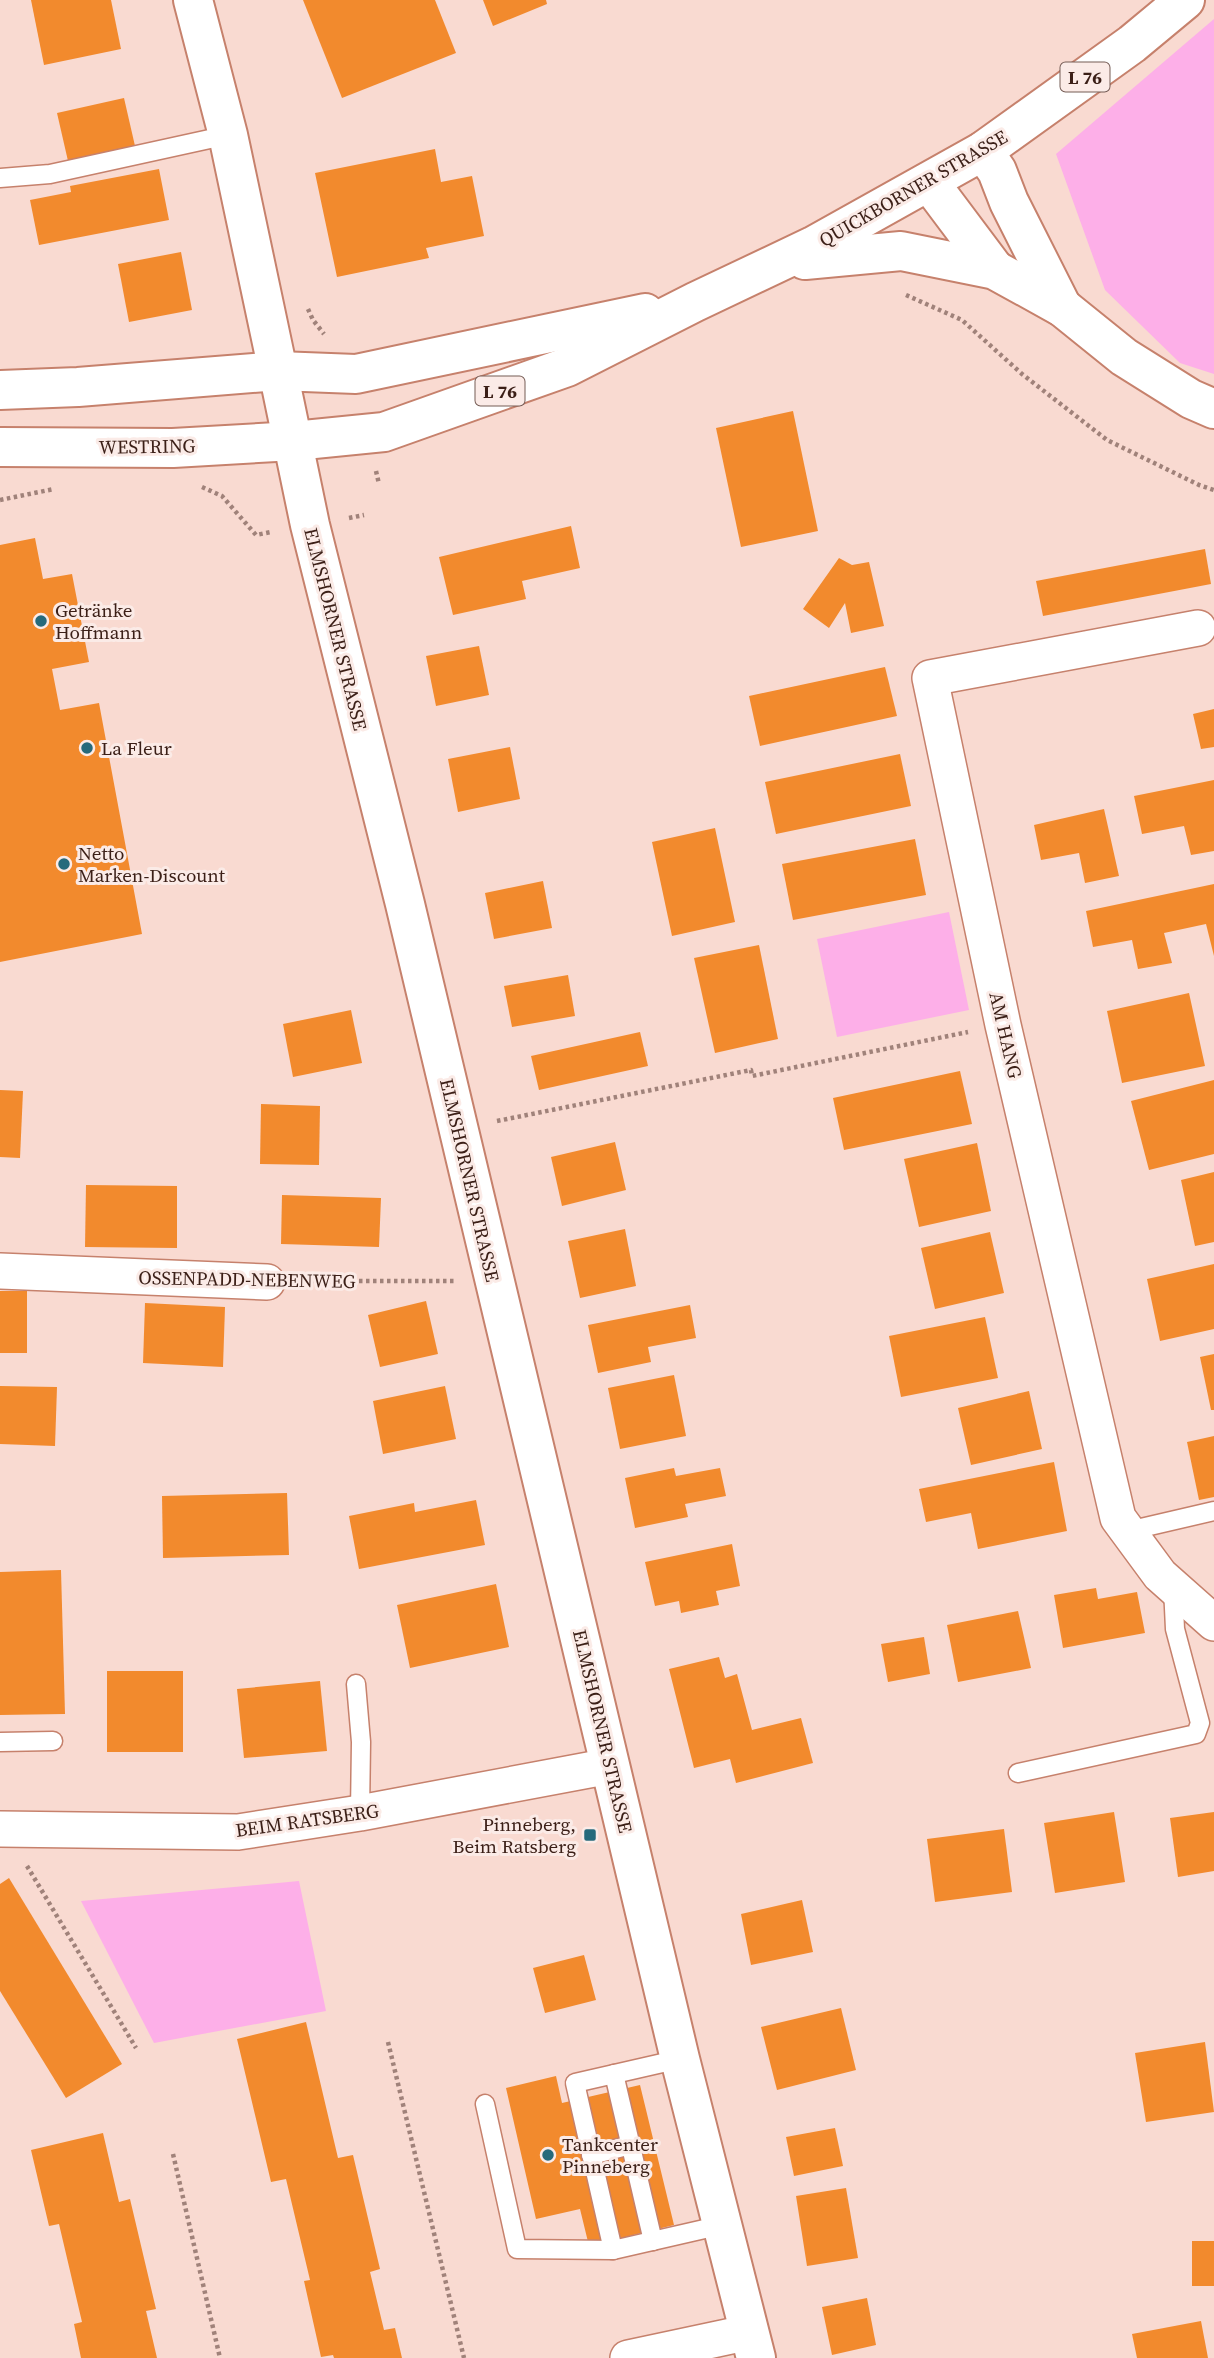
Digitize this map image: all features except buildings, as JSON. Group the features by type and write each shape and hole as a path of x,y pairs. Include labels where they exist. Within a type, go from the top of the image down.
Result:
{"main road":[{"name":"ELMSHORNER STRASSE","path":"193,0 229,135 310,525 405,904 680,2059 753,2345"},
{"name":"QUICKBORNER STRASSE","path":"294,441 384,432 567,368 695,302 780,263 983,151 1132,44 1185,0"},
{"path":"983,151 997,171 1009,202 1062,307"},
{"path":"929,182 995,270"},
{"path":"780,263 901,251 995,270 1062,307 1124,357 1191,400 1214,409"},
{"name":"QUICKBORNER STRASSE","path":"278,372 356,374 695,302"},
{"path":"0,390 278,372"},
{"name":"WESTRING","path":"0,447 173,448 294,441"}],"street":[{"name":"AM HANG","path":"1198,628 930,678 1003,1025 1118,1518 1160,1575 1214,1623"},
{"name":"OSSENPADD-NEBENWEG","path":"0,1271 268,1282"},
{"name":"BEIM RATSBERG","path":"3,1829 237,1832 360,1813 610,1766"},
{"path":"628,2358 753,2345"}],"lane":[{"path":"0,178 50,174 229,135"},
{"path":"1128,1531 1214,1511"},
{"path":"1018,1773 1196,1734 1200,1723 1175,1629 1173,1587"},
{"path":"356,1684 361,1742 360,1813"},
{"path":"0,1742 53,1741"},
{"path":"612,2250 575,2083 680,2059"},
{"path":"614,2074 653,2241"},
{"path":"485,2104 517,2249 612,2250 722,2225"},
{"path":"591,2155 631,2145"}],"path":[{"path":"204,488 222,496 256,535 310,525"},
{"path":"458,1129 751,1070 752,1076 1003,1025"},
{"name":"OSSENPADD-NEBENWEG","path":"268,1282 494,1282"},
{"path":"3,1829 136,2048"},
{"path":"388,2042 464,2358"},
{"path":"173,2154 220,2358"}],"shaded area":[{"path":"1214,19 1214,374 1180,363 1105,290 1056,154"},
{"path":"949,912 969,1010 837,1037 817,939"},
{"path":"299,1881 326,2011 154,2043 81,1901"}],"place":[{"name":"Getränke Hoffmann","path":"41,621"},
{"name":"La Fleur","path":"87,748"},
{"name":"Netto Marken-Discount","path":"64,864"},
{"name":"Pinneberg, Beim Ratsberg","path":"590,1835"},
{"name":"Tankcenter Pinneberg","path":"548,2155"}]}
